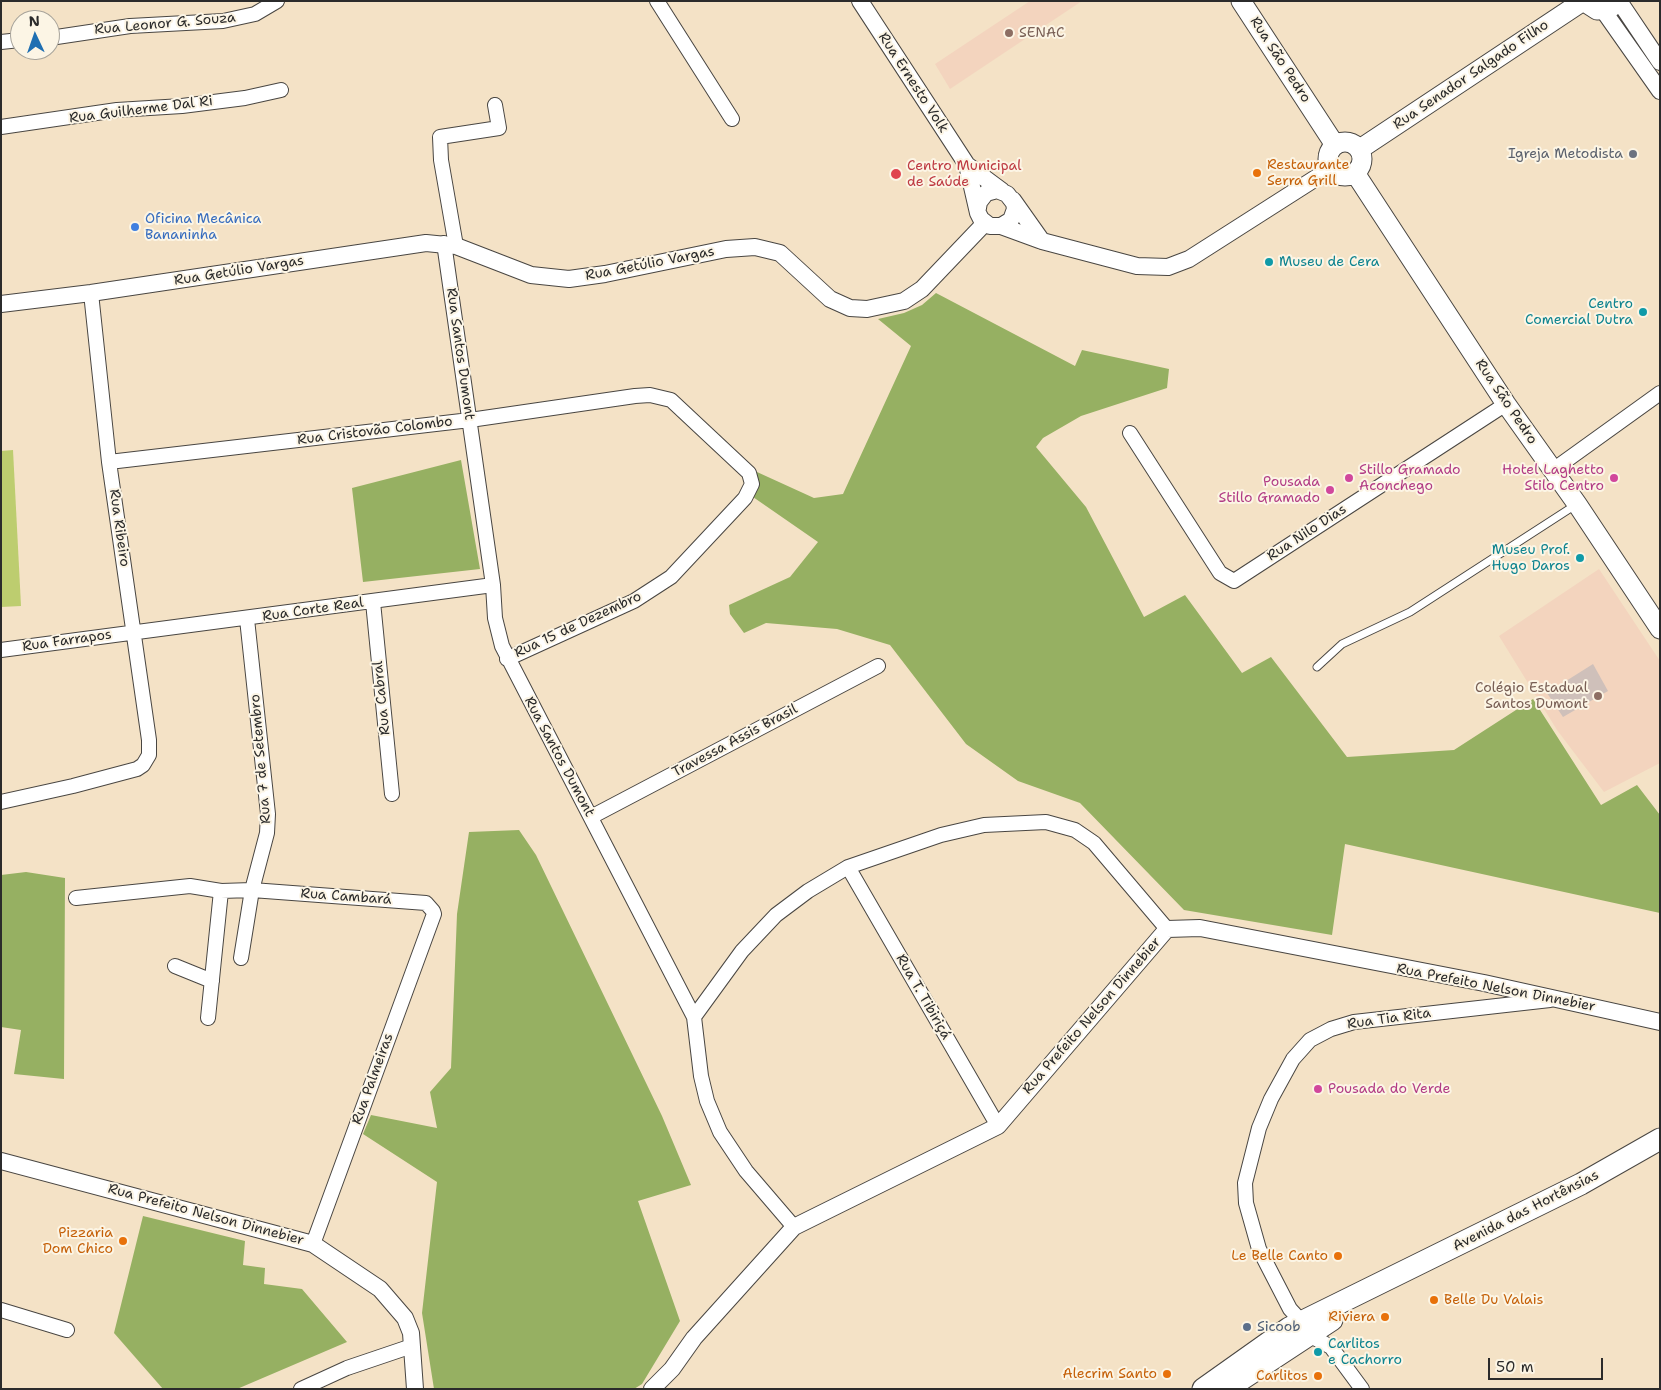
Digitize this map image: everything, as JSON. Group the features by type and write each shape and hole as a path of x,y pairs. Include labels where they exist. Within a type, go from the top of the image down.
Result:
{"main road":[{"name":"Rua São Pedro","path":"1241,1 1335,144"},
{"path":"1583,1 1592,8 1614,4"},
{"name":"Rua Senador Salgado Filho","path":"1360,149 1583,1"},
{"path":"1351,143 1360,149 1362,165 1355,174 1339,175 1330,169 1328,153 1335,144 1351,143"},
{"name":"Rua São Pedro","path":"1355,174 1506,404 1577,504 1660,629"},
{"name":"Avenida das Hortênsias","path":"1203,1389 1303,1323 1362,1291 1390,1280 1580,1184 1660,1139"},
{"name":"Avenida das Hortênsias","path":"1303,1323 1378,1290 1390,1280"},
{"path":"1227,1389 1286,1350 1304,1332 1303,1323"}],"street":[{"name":"Rua Leonor G. Souza","path":"60,36 130,26 223,21 255,14 277,1"},
{"path":"657,1 732,119"},
{"name":"Rua Ernesto Volk","path":"860,1 966,165 978,208"},
{"path":"1614,4 1660,62"},
{"path":"1614,4 1660,91"},
{"name":"Rua Guilherme Dal Ri","path":"1,127 117,110 182,106 244,98 281,90"},
{"name":"Rua Santos Dumont","path":"495,105 499,128 440,137 470,420 493,585 498,636 507,659 694,1017 701,1076 707,1101 720,1132 746,1171 794,1227"},
{"name":"Rua Ernesto Volk","path":"966,165 1007,195"},
{"path":"1001,226 1042,241 1137,266 1168,267 1189,259 1330,169"},
{"path":"986,193 1007,195 1014,203 1014,215 1006,224 1001,226 995,227 985,223 981,219 978,208 979,202 986,193"},
{"path":"1007,195 1042,241"},
{"name":"Rua Getúlio Vargas","path":"1,304 91,293 426,243 450,245 531,275 569,278 605,274 726,249 755,247 780,253 830,300 850,308 867,309 904,300 922,289 985,223"},
{"name":"Rua Ribeiro","path":"1,802 137,769 146,761 149,740 109,462 91,293"},
{"path":"1553,470 1660,393"},
{"name":"Rua Cristovão Colombo","path":"109,462 470,420 635,396 662,397 671,400 739,461 749,472 752,484"},
{"name":"Rua Nilo Dias","path":"1130,433 1220,573 1234,581 1506,404"},
{"name":"Rua 15 de Dezembro","path":"507,659 634,601 671,577 745,498 752,484"},
{"name":"Rua Corte Real","path":"134,632 247,619 493,585"},
{"name":"Rua Cabral","path":"373,602 392,794"},
{"name":"Rua 7 de Setembro","path":"241,958 252,890 264,844 268,814 247,619"},
{"name":"Rua Farrapos","path":"1,650 134,632"},
{"name":"Travessa Assis Brasil","path":"591,817 878,666"},
{"path":"694,1017 742,951 776,915 808,891 848,868 963,829 1004,822 1055,824 1075,830 1094,842 1167,929"},
{"name":"Rua T. Tibiriçá","path":"848,868 998,1126"},
{"name":"Rua Cambará","path":"76,898 166,887 190,886 221,891 252,890 426,903 434,914"},
{"path":"208,1018 221,891"},
{"name":"Rua Palmeiras","path":"313,1244 434,914"},
{"name":"Rua Prefeito Nelson Dinnebier","path":"652,1389 672,1370 694,1338 794,1227 998,1126 1167,929 1200,928 1556,999 1660,1022"},
{"path":"175,966 212,981"},
{"name":"Rua Tia Rita","path":"1303,1323 1259,1249 1249,1218 1246,1184 1260,1128 1271,1099 1293,1059 1310,1040 1331,1029 1354,1022 1556,999"},
{"name":"Rua Prefeito Nelson Dinnebier","path":"1,1161 313,1244 360,1274 394,1304 405,1318 411,1333 416,1389"},
{"path":"1,1310 67,1330"},
{"path":"1303,1323 1331,1347 1362,1389"},
{"path":"301,1389 347,1368 412,1346"}],"lane":[{"path":"1317,667 1342,644 1410,612 1577,504"}],"shaded area":[{"name":"SENAC","path":"1030,1 1082,1 950,89 935,64"},
{"name":"Colégio Estadual Santos Dumont","path":"1599,569 1660,661 1660,763 1604,792 1557,730 1499,636"},
{"path":"1593,664 1608,691 1563,717 1547,693"}],"green space":[{"path":"936,293 1075,366 1082,350 1169,369 1167,388 1081,416 1043,438 1036,447 1086,507 1144,617 1185,595 1242,673 1271,657 1347,757 1454,750 1533,699 1601,805 1637,785 1660,815 1660,913 1345,844 1332,935 1184,910 1080,803 1018,781 966,744 890,645 837,629 766,623 744,633 730,614 729,605 790,577 818,542 753,497 757,472 814,498 843,494 911,346 878,319 904,313 922,305"},
{"path":"13,450 21,606 1,607 1,451"},
{"path":"461,460 480,569 363,582 352,488"},
{"path":"519,830 536,855 662,1116 691,1185 638,1201 680,1321 642,1384 634,1389 434,1389 422,1313 437,1182 363,1134 371,1115 437,1128 430,1092 451,1068 457,914 469,832"},
{"path":"26,872 65,878 64,1079 14,1074 21,1030 1,1027 1,875"},
{"path":"143,1216 245,1241 243,1265 265,1268 264,1284 302,1289 347,1342 237,1389 163,1389 114,1333"}],"place":[{"name":"SENAC","path":"1009,33"},
{"name":"Igreja Metodista","path":"1633,154"},
{"name":"Restaurante Serra Grill","path":"1257,173"},
{"name":"Centro Municipal de Saúde","path":"896,174"},
{"name":"Oficina Mecânica Bananinha","path":"135,227"},
{"name":"Museu de Cera","path":"1269,262"},
{"name":"Centro Comercial Dutra","path":"1643,312"},
{"name":"Stillo Gramado Aconchego","path":"1349,478"},
{"name":"Hotel Laghetto Stilo Centro","path":"1614,478"},
{"name":"Pousada Stillo Gramado","path":"1330,490"},
{"name":"Museu Prof. Hugo Daros","path":"1580,558"},
{"name":"Colégio Estadual Santos Dumont","path":"1598,696"},
{"name":"Pousada do Verde","path":"1318,1089"},
{"name":"Pizzaria Dom Chico","path":"123,1241"},
{"name":"Le Belle Canto","path":"1338,1256"},
{"name":"Belle Du Valais","path":"1434,1300"},
{"name":"Riviera","path":"1385,1317"},
{"name":"Sicoob","path":"1247,1327"},
{"name":"Carlitos e Cachorro","path":"1318,1352"},
{"name":"Alecrim Santo","path":"1167,1374"},
{"name":"Carlitos","path":"1318,1376"}]}
